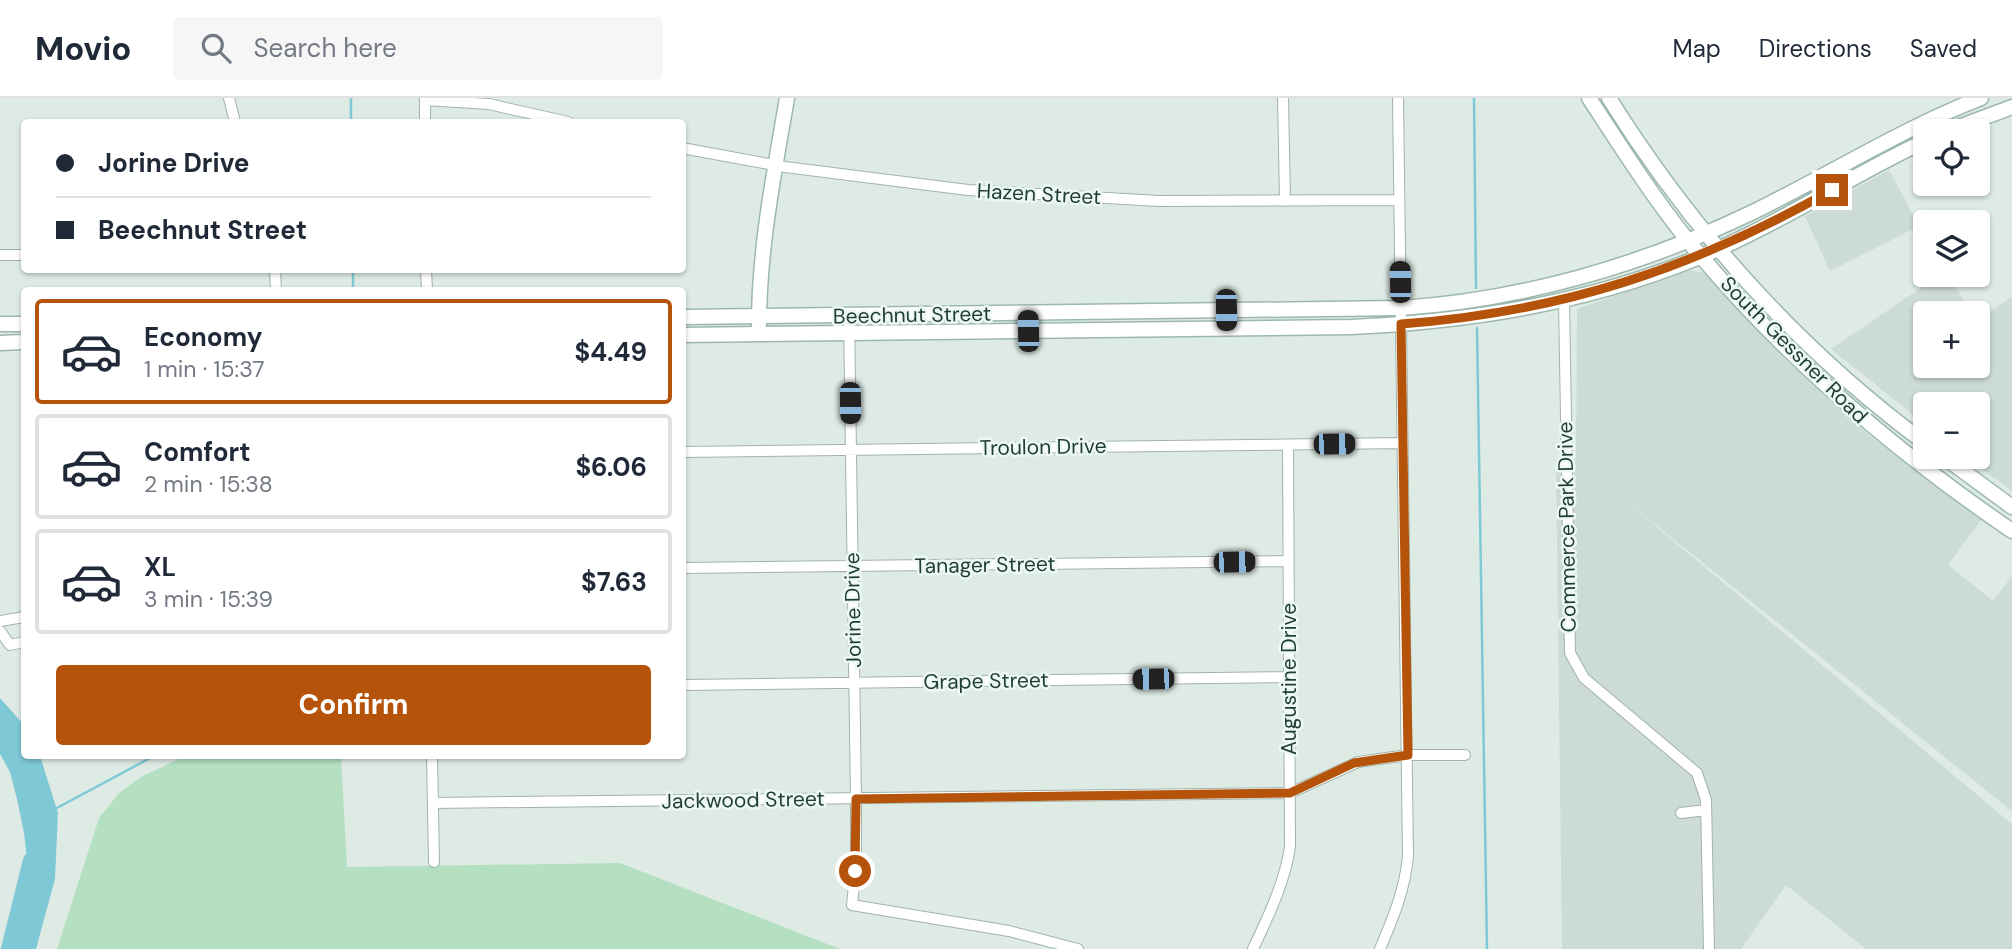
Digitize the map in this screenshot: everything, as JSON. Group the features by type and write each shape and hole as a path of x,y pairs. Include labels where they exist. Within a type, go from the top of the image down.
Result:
{"main road":[{"path":"759,334 762,251 787,98"},
{"name":"South Gessner Road","path":"1589,98 1654,196 1701,256 1751,310 1835,395 1884,436 2012,531"},
{"name":"South Gessner Road","path":"1609,98 1719,249 1832,368 1913,433"},
{"name":"Beechnut Street","path":"686,317 1401,308 1465,301 1604,271 1688,240 1752,212 1934,117 1980,98"},
{"path":"1980,119 2012,107"},
{"name":"Beechnut Street","path":"686,335 1226,328 1401,324 1461,318 1564,300 1636,280 1701,256 1913,147"},
{"path":"1823,175 1832,190"},
{"path":"1226,310 1226,328"},
{"path":"1028,313 1028,331"},
{"path":"4,324 4,343"},
{"path":"1960,469 2006,503 1989,515"}],"street":[{"path":"229,98 234,119"},
{"path":"1283,98 1285,201"},
{"path":"1380,949 1406,879 1408,755 1398,98"},
{"path":"425,119 425,99 489,104 544,119"},
{"name":"Hazen Street","path":"686,149 776,166 968,190 1159,201 1399,200"},
{"path":"0,255 21,255"},
{"name":"Commerce Park Drive","path":"1564,300 1570,653 1584,678 1697,773 1706,800 1709,949"},
{"name":"Jorine Drive","path":"849,316 856,799 856,866 852,905 1009,931 1078,949"},
{"name":"Troulon Drive","path":"686,452 1403,443"},
{"name":"Augustine Drive","path":"1253,949 1288,860 1288,444"},
{"name":"Tanager Street","path":"686,568 1288,561"},
{"path":"0,621 21,618"},
{"path":"0,631 10,645 21,643"},
{"name":"Grape Street","path":"686,685 1289,677"},
{"name":"Jackwood Street","path":"433,803 1290,793 1354,763 1408,755 1465,755"},
{"path":"432,759 434,862"},
{"path":"1681,813 1706,810"}],"shaded area":[{"path":"1889,170 1913,215 1913,229 1830,271 1805,216"},
{"path":"1688,270 1704,273 1787,361 1869,435 1981,520 1948,565 1993,601 2012,576 2012,811 1621,497 2012,824 2012,949 1866,949 1786,885 1741,949 1562,949 1556,460 1576,459 1577,309"},
{"path":"1922,287 1956,287 1964,301 1913,301 1913,378 1990,378 1990,312 2012,297 2012,491 1982,469 1990,469 1990,392 1913,392 1913,414 1831,349"}],"green space":[{"path":"179,759 341,759 347,867 620,863 840,949 57,949 99,818 119,793 143,776"}],"water":[{"path":"0,698 21,722 21,759 41,759 58,813 55,879 36,949 12,949 28,880 28,868 17,799 10,772 0,754"}],"waterway":[{"path":"351,98 351,119"},
{"path":"1474,98 1476,288"},
{"path":"353,273 353,287"},
{"path":"1477,328 1487,949"},
{"path":"55,809 148,759"},
{"path":"9,949 31,860"}],"route":[{"path":"855,871 856,799 1290,793 1354,763 1408,755 1401,324 1520,309 1564,300 1649,276 1719,249 1832,190"}]}
